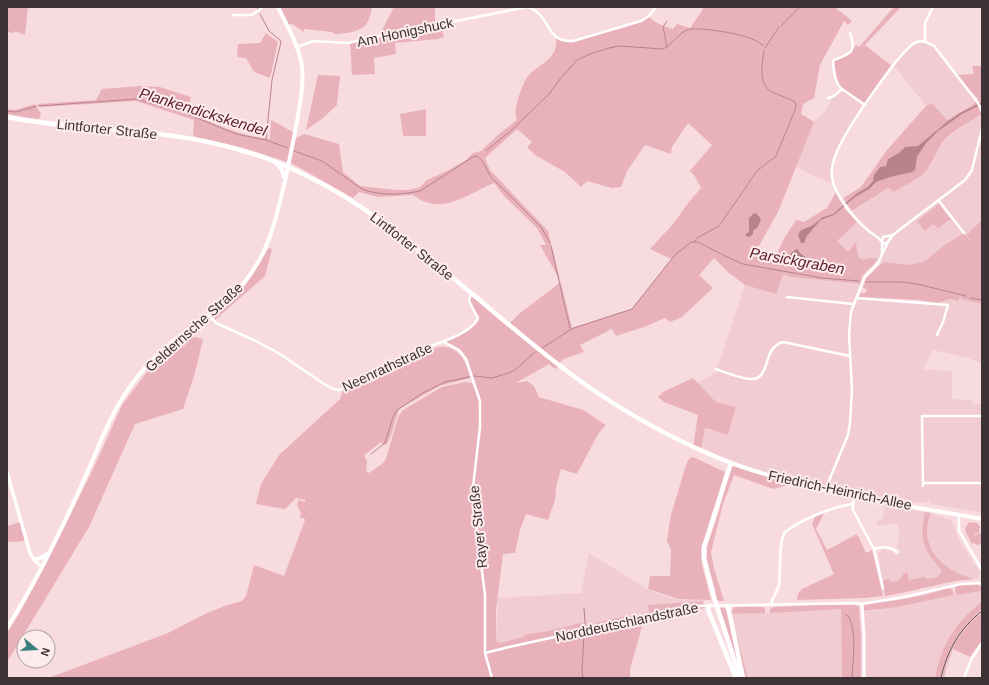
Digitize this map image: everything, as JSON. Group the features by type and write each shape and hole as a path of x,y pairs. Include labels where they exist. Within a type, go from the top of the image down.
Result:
{"main road":[{"name":"Geldernsche Straße","path":"7,628 50,551 120,402 139,376 155,359 176,340 210,316 244,283 257,265 266,247 274,226 288,167 302,86 302,66 297,47 278,7"},
{"name":"Lintforter Straße","path":"7,117 193,139 224,146 288,167 310,177 363,208 413,246 538,348"},
{"path":"275,162 282,170 285,180"},
{"name":"Friedrich-Heinrich-Allee","path":"538,348 580,381 640,420 697,449 731,463 825,490 982,519"},
{"path":"731,463 704,553 704,559 718,613 740,678"},
{"path":"36,559 44,557 50,551"},
{"path":"709,606 708,610 736,678"},
{"path":"728,606 743,678"}],"street":[{"path":"233,15 252,15 263,7"},
{"name":"Am Honigshuck","path":"297,47 313,41 348,43 390,34 403,29 527,8 540,15 556,38 563,41 573,41 641,21 649,16 656,7"},
{"path":"925,41 925,24 933,7"},
{"path":"850,33 854,43 854,48 840,59 836,59 833,62 839,87 865,105"},
{"path":"888,242 885,244 870,232 845,205 834,189 832,166 842,141 889,69 912,44 925,41 934,46 981,109"},
{"path":"828,98 834,96 842,89"},
{"path":"882,257 883,250 881,239 893,234 961,183 968,176 972,170 982,129"},
{"path":"939,200 964,234"},
{"path":"825,490 849,429 852,390 850,320 853,304 866,274 878,263 893,234"},
{"path":"876,236 888,238 888,242"},
{"name":"Neenrathstraße","path":"210,316 216,323 280,354 324,384 336,390 342,389 434,345 444,342 473,326 477,320 477,315 469,301 471,294"},
{"path":"787,297 853,304"},
{"path":"856,298 948,305 937,335"},
{"name":"Rayer Straße","path":"444,342 463,353 481,407 473,487 475,516 485,595 485,653 492,678"},
{"path":"716,369 745,378 758,378 764,370 771,350 783,342 850,356"},
{"path":"982,416 922,416 923,484 982,483"},
{"path":"7,472 32,556 34,560 43,565"},
{"path":"854,496 852,504 855,513 874,549 883,588"},
{"path":"771,605 779,586 781,552 785,532 809,518 841,506 852,504"},
{"path":"959,515 959,531 982,570"},
{"path":"874,549 882,547 893,549 897,552"},
{"path":"32,556 43,565"},
{"name":"Norddeutschlandstraße","path":"485,653 696,606 862,604 904,597 961,584 982,583"},
{"path":"862,604 864,678"},
{"path":"964,678 972,658 982,643"}],"shaded area":[{"path":"7,7 28,7 25,35 15,31 14,33 7,32"},
{"path":"280,7 372,7 368,21 361,29 348,33 334,34 332,32 304,29 304,32 292,24 288,25"},
{"path":"394,7 435,7 435,24 441,24 444,37 438,39 395,43 396,54 374,58 375,74 352,75 350,44 353,41 379,36"},
{"path":"701,7 836,7 852,21 848,25 844,21 820,65 814,98 803,104 801,114 814,122 778,212 756,251 773,262 785,237 796,220 804,222 827,208 836,192 843,205 833,214 823,217 813,225 801,230 801,243 821,220 834,215 843,207 857,222 837,241 848,252 856,242 859,259 878,259 863,276 861,279 863,280 861,284 792,277 783,274 776,294 745,285 729,273 714,258 699,275 713,288 682,317 670,322 665,318 644,327 616,336 612,329 580,345 584,352 562,360 558,365 560,366 555,369 549,364 516,383 527,381 534,386 539,397 583,410 606,425 598,434 577,474 561,469 556,487 555,500 548,520 526,514 520,530 515,553 503,554 496,610 496,640 499,643 523,637 527,634 548,631 580,623 586,625 626,616 638,615 643,617 643,623 630,669 630,678 52,678 51,677 168,633 207,613 242,601 246,596 254,565 284,576 305,520 304,518 300,518 301,513 297,505 299,500 305,502 305,500 296,498 285,509 256,504 261,484 279,455 340,399 343,389 427,350 439,347 452,348 461,356 467,366 470,378 439,386 399,409 390,438 386,445 381,442 364,455 367,461 366,471 369,473 382,464 386,459 398,417 403,410 442,387 465,382 472,383 478,398 463,353 444,342 473,326 478,318 469,301 471,294 509,324 520,313 561,282 572,328 632,309 671,259 650,249 674,223 701,188 690,171 712,145 688,123 672,147 671,154 645,145 627,171 621,187 612,188 587,181 581,187 565,172 535,155 527,147 532,142 517,129 485,158 490,170 548,231 560,281 540,245 546,245 537,228 504,196 494,183 464,197 444,204 434,204 413,195 378,197 359,192 353,198 293,164 244,148 196,137 193,135 194,120 136,101 40,107 37,104 96,100 102,89 141,86 160,87 191,97 187,112 238,132 270,139 271,120 293,132 295,139 304,134 339,144 343,172 360,186 408,190 420,187 427,180 449,170 466,160 473,153 481,151 517,120 516,111 518,98 523,85 528,76 554,52 556,38 568,42 641,21 649,16 657,23 673,29 677,24 690,28 703,9","holes":["793,250 800,252 810,259 797,268 786,265"]},
{"path":"894,7 901,7 865,45 892,66 865,105 839,87 833,65 834,60 850,52 856,45 859,47"},
{"path":"266,33 278,42 270,78 254,72 246,58 237,57 238,44 260,43"},
{"path":"925,41 934,46 976,100 971,106 947,120 933,103 926,106 893,65 912,44"},
{"path":"972,66 982,66 982,114 945,139 928,168 920,177 894,192 888,188 852,211 843,198 861,187 887,150 926,106 932,103 947,120 971,106 978,99 956,75 974,74"},
{"path":"318,75 340,76 337,105 323,118 306,130"},
{"path":"842,89 865,105 844,137 832,166 833,183 813,176 796,166 814,122 824,113 834,96"},
{"path":"35,104 41,114 40,118 37,119 7,114 7,109 15,110"},
{"path":"426,109 426,136 403,136 400,114"},
{"path":"982,114 982,220 965,235 964,234 946,244 925,261 909,265 891,264 869,258 863,260 859,259 856,242 848,253 836,241 856,222 849,214 888,188 894,192 924,173 943,142 968,122"},
{"path":"939,204 951,221 949,220 937,229 936,225 934,226 933,224 925,231 918,222 916,222"},
{"path":"982,220 982,304 962,299 960,296 958,301 951,299 937,303 919,300 859,297 861,293 865,293 867,289 863,288 866,278 883,262 909,265 925,261 946,244 964,233 971,241 966,235"},
{"path":"269,248 272,249 265,276 215,320 214,315 240,291"},
{"path":"783,273 792,277 861,284 856,297 937,303 960,296 963,299 982,304 982,364 968,358 933,350 923,369 952,371 952,399 972,400 972,404 982,404 982,513 931,504 930,501 927,501 926,503 917,503 836,488 825,490 766,474 701,450 705,429 728,435 736,408 716,402 698,383 716,372 745,285 775,293"},
{"path":"186,335 203,339 195,373 183,409 135,424 89,527 27,629 16,629 16,647 7,662 7,633 45,566 94,467 122,405 156,360"},
{"path":"693,378 716,402 736,407 728,435 705,428 701,450 693,447 698,415 664,402 658,397 663,392"},
{"path":"693,457 725,472 701,550 702,565 711,600 678,599 648,589 650,576 670,576 671,549 667,541 671,515 686,465 689,459"},
{"path":"731,463 796,483 773,489 734,475 723,504 711,552 714,568 724,601 715,601 716,593 707,560 707,547 719,511"},
{"path":"885,505 925,512 923,538 930,556 943,571 938,577 925,579 925,577 909,581 907,572 904,573 902,578 897,581 892,582 888,579 882,580 878,556 879,552 884,549 898,555 901,552 897,548 900,528 898,528 898,523 878,526 876,522 882,519"},
{"path":"925,512 930,513 927,532 928,541 937,557 950,569 966,577 975,579 885,596 882,580 888,579 892,582 896,581 907,572 909,580 925,577 926,579 938,577 942,571 927,551 924,544 923,522"},
{"path":"824,513 816,529 827,550 857,534 866,553 872,550 883,596 797,600 798,594 802,589 834,574 812,524 815,517"},
{"path":"930,513 952,520 958,538 980,573 978,579 954,572 946,567 937,558 930,547 927,534"},
{"path":"21,522 26,541 7,542 7,526"},
{"path":"969,522 977,523 980,527 979,532 976,534 974,533 976,537 979,533 982,534 982,543 977,545 974,543 972,544 965,529"},
{"path":"589,553 652,592 677,600 705,599 705,601 648,605 649,616 626,616 586,625 580,623 548,631 527,634 523,637 499,643 496,640 498,598 581,593"},
{"path":"978,584 979,586 982,586 982,591 956,595 955,589 957,586"},
{"path":"947,588 952,589 954,595 898,607 864,611 864,606 866,604 887,602 927,594"},
{"path":"982,591 982,602 963,619 946,644 938,663 935,678 866,678 866,635 864,612"},
{"path":"703,601 705,608 654,618 649,616 648,605"},
{"path":"982,602 982,609 967,624 951,649 943,668 941,678 935,678 937,667 945,645 951,635 965,617"},
{"path":"855,605 859,607 861,634 861,678 842,678 841,609 770,613 770,609 773,607"},
{"path":"735,607 762,607 765,609 765,613 731,614 748,678 745,678 730,612"},
{"path":"720,608 724,608 726,610 740,669"},
{"path":"841,609 842,678 748,678 731,614"},
{"path":"982,613 982,640 970,657 953,649 944,678 942,678 956,641 974,619"}],"water":[{"path":"982,102 982,104 962,114 938,131 926,143 917,157 915,170 876,182 834,215 821,220 807,236 804,243 801,243 798,235 801,230 813,225 823,217 833,214 856,194 868,187 873,181 874,175 880,167 886,166 888,159 899,153 905,147 918,146 960,113"},
{"path":"756,213 761,219 758,227 749,237 746,236 749,232 749,218"},
{"path":"797,249 813,263 804,269 785,265 791,253"}],"waterway":[{"path":"781,26 800,7"},
{"path":"260,14 269,31 281,42 272,80 266,140"},
{"path":"667,21 663,27 667,47"},
{"path":"765,48 779,27"},
{"path":"486,151 513,129 549,94 577,60 590,54 619,46 663,49 678,36 687,30 693,29 720,31 739,35 753,39 763,45"},
{"path":"695,241 697,238 719,226 757,171 776,156 795,110 795,102 772,92 765,84 762,74 764,51"},
{"name":"Plankendickskendel","path":"39,106 136,99 185,113 236,134 266,140 288,148"},
{"name":"Plankendickskendel","path":"7,111 16,112 37,106"},
{"name":"Plankendickskendel","path":"294,151 322,161 362,189 383,194 398,194 420,191 473,157 477,156 492,178"},
{"name":"Plankendickskendel","path":"493,179 541,227 550,243"},
{"path":"542,348 571,329 632,309 675,255 691,242 698,242 743,264 822,278 859,281"},
{"name":"Plankendickskendel","path":"551,246 570,328"},
{"name":"Parsickgraben","path":"866,282 901,282 917,284 966,296"},
{"name":"Parsickgraben","path":"970,298 982,300"},
{"path":"371,454 385,443 393,417 397,410 423,393 445,382 474,376 492,378 509,373 515,370 535,352"},
{"path":"584,608 585,627"},
{"path":"846,615 849,617 854,639 852,678"},
{"path":"583,678 584,635"}],"railway":[{"path":"941,678 951,649 967,625 982,611"}]}
